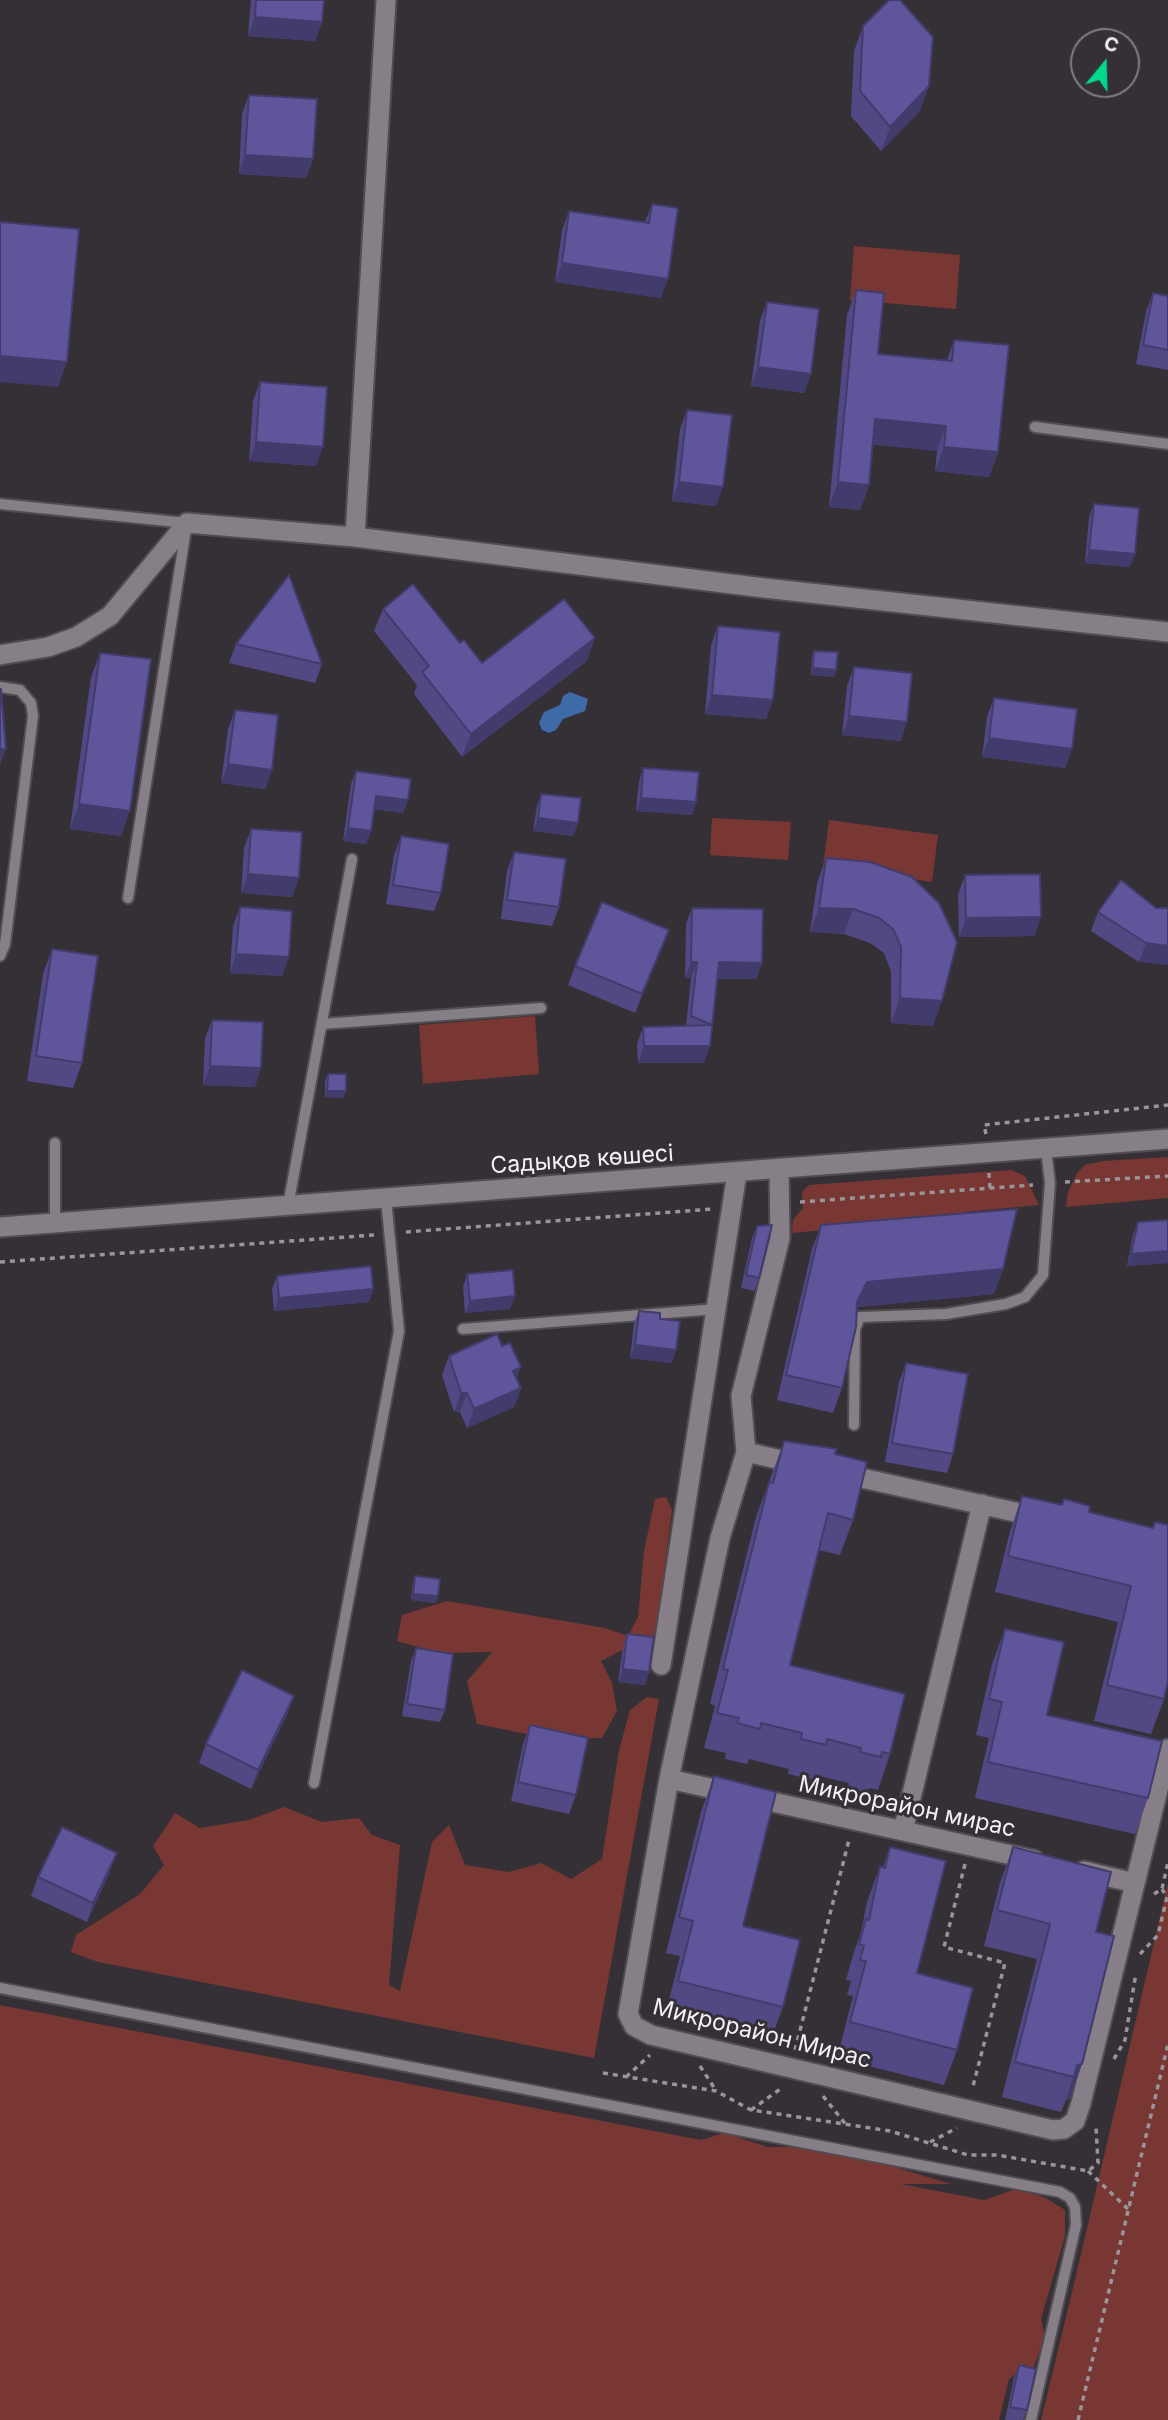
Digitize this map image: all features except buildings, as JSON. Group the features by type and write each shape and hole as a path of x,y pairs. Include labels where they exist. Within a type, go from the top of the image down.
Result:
{"street":[{"path":"355,537 386,0"},
{"path":"0,655 58,644 76,637 110,616 187,523 355,537 764,588 1168,632"},
{"name":"Садықов көшесі","path":"0,1227 1168,1139"},
{"name":"Микрорайон Мирас","path":"779,1170 782,1203 780,1238 741,1396 746,1452 720,1538 669,1779 628,2014 634,2026 651,2035 1053,2130 1065,2129 1075,2121 1140,1890 1168,1749"},
{"path":"661,1665 737,1173"},
{"path":"746,1452 1062,1522"},
{"name":"Микрорайон Мирас","path":"903,1831 982,1504"},
{"name":"Микрорайон мирас","path":"669,1779 1065,1867 1140,1890"}],"lane":[{"path":"1035,427 1168,443"},
{"path":"0,504 187,523 128,898"},
{"path":"0,687 20,690 31,703 33,716 5,944 0,956"},
{"path":"288,1206 352,859"},
{"path":"322,1024 541,1008"},
{"path":"55,1143 55,1223"},
{"path":"854,1425 855,1329 860,1317 946,1314 1006,1304 1025,1297 1042,1275 1050,1183 1046,1149"},
{"path":"314,1783 399,1331 386,1199"},
{"path":"463,1329 718,1309"},
{"path":"0,1988 1060,2192 1070,2198 1075,2207 1076,2225 1031,2420"}],"path":[{"path":"984,1125 1168,1105"},
{"path":"989,1173 990,1188"},
{"path":"782,1203 1168,1177"},
{"path":"0,1262 732,1207"},
{"path":"751,2110 786,2085 854,1821"},
{"path":"928,2143 963,2125 1005,1964 944,1947 969,1846"},
{"path":"1138,1949 1136,1958 1158,1935 1167,1897 1162,1889 1168,1862"},
{"path":"1140,1890 1162,1889"},
{"path":"1107,2070 1125,2040 1136,1988 1136,1968"},
{"path":"1078,2420 1168,2043"},
{"path":"626,2077 652,2053"},
{"path":"699,2064 716,2091"},
{"path":"603,2073 716,2091 751,2110 848,2127 890,2131 968,2155 997,2155 1087,2171 1128,2209"},
{"path":"821,2093 848,2127"},
{"path":"1087,2171 1098,2163 1098,2117"}],"shaded area":[{"path":"854,246 960,255 956,309 850,300"},
{"path":"712,818 791,822 788,860 710,855"},
{"path":"829,820 938,835 932,882 823,866"},
{"path":"535,1016 539,1074 423,1084 419,1025"},
{"path":"1168,1157 1168,1198 1066,1207 1068,1192 1077,1173 1085,1165 1103,1161"},
{"path":"1012,1170 1025,1176 1039,1205 964,1212 964,1217 792,1233 793,1220 803,1208 802,1192 809,1185"},
{"path":"666,1497 672,1510 655,1641 640,1641 601,1661 612,1683 617,1711 602,1738 551,1739 477,1724 467,1681 492,1652 438,1653 397,1641 402,1615 447,1601 605,1628 628,1636 638,1617 644,1551 655,1499"},
{"path":"647,1697 659,1699 594,2058 98,1962 71,1952 76,1935 140,1894 164,1865 153,1846 175,1813 200,1828 249,1820 284,1807 322,1822 359,1818 372,1835 400,1845 389,1985 400,1991 432,1842 449,1825 465,1865 509,1872 541,1863 571,1879 602,1859 619,1750 630,1710"},
{"path":"1168,1883 1168,2420 1041,2420 1073,2288"},
{"path":"0,2005 701,2140 724,2133 768,2147 795,2147 881,2163 951,2184 901,2184 984,2200 1016,2189 1044,2197 1065,2210 1065,2236 1041,2319 1045,2336 1032,2372 1021,2370 1009,2379 999,2420 0,2420"}],"water":[{"path":"570,692 588,699 585,711 563,719 556,730 549,733 542,730 539,723 544,712 560,705 563,696"}]}
